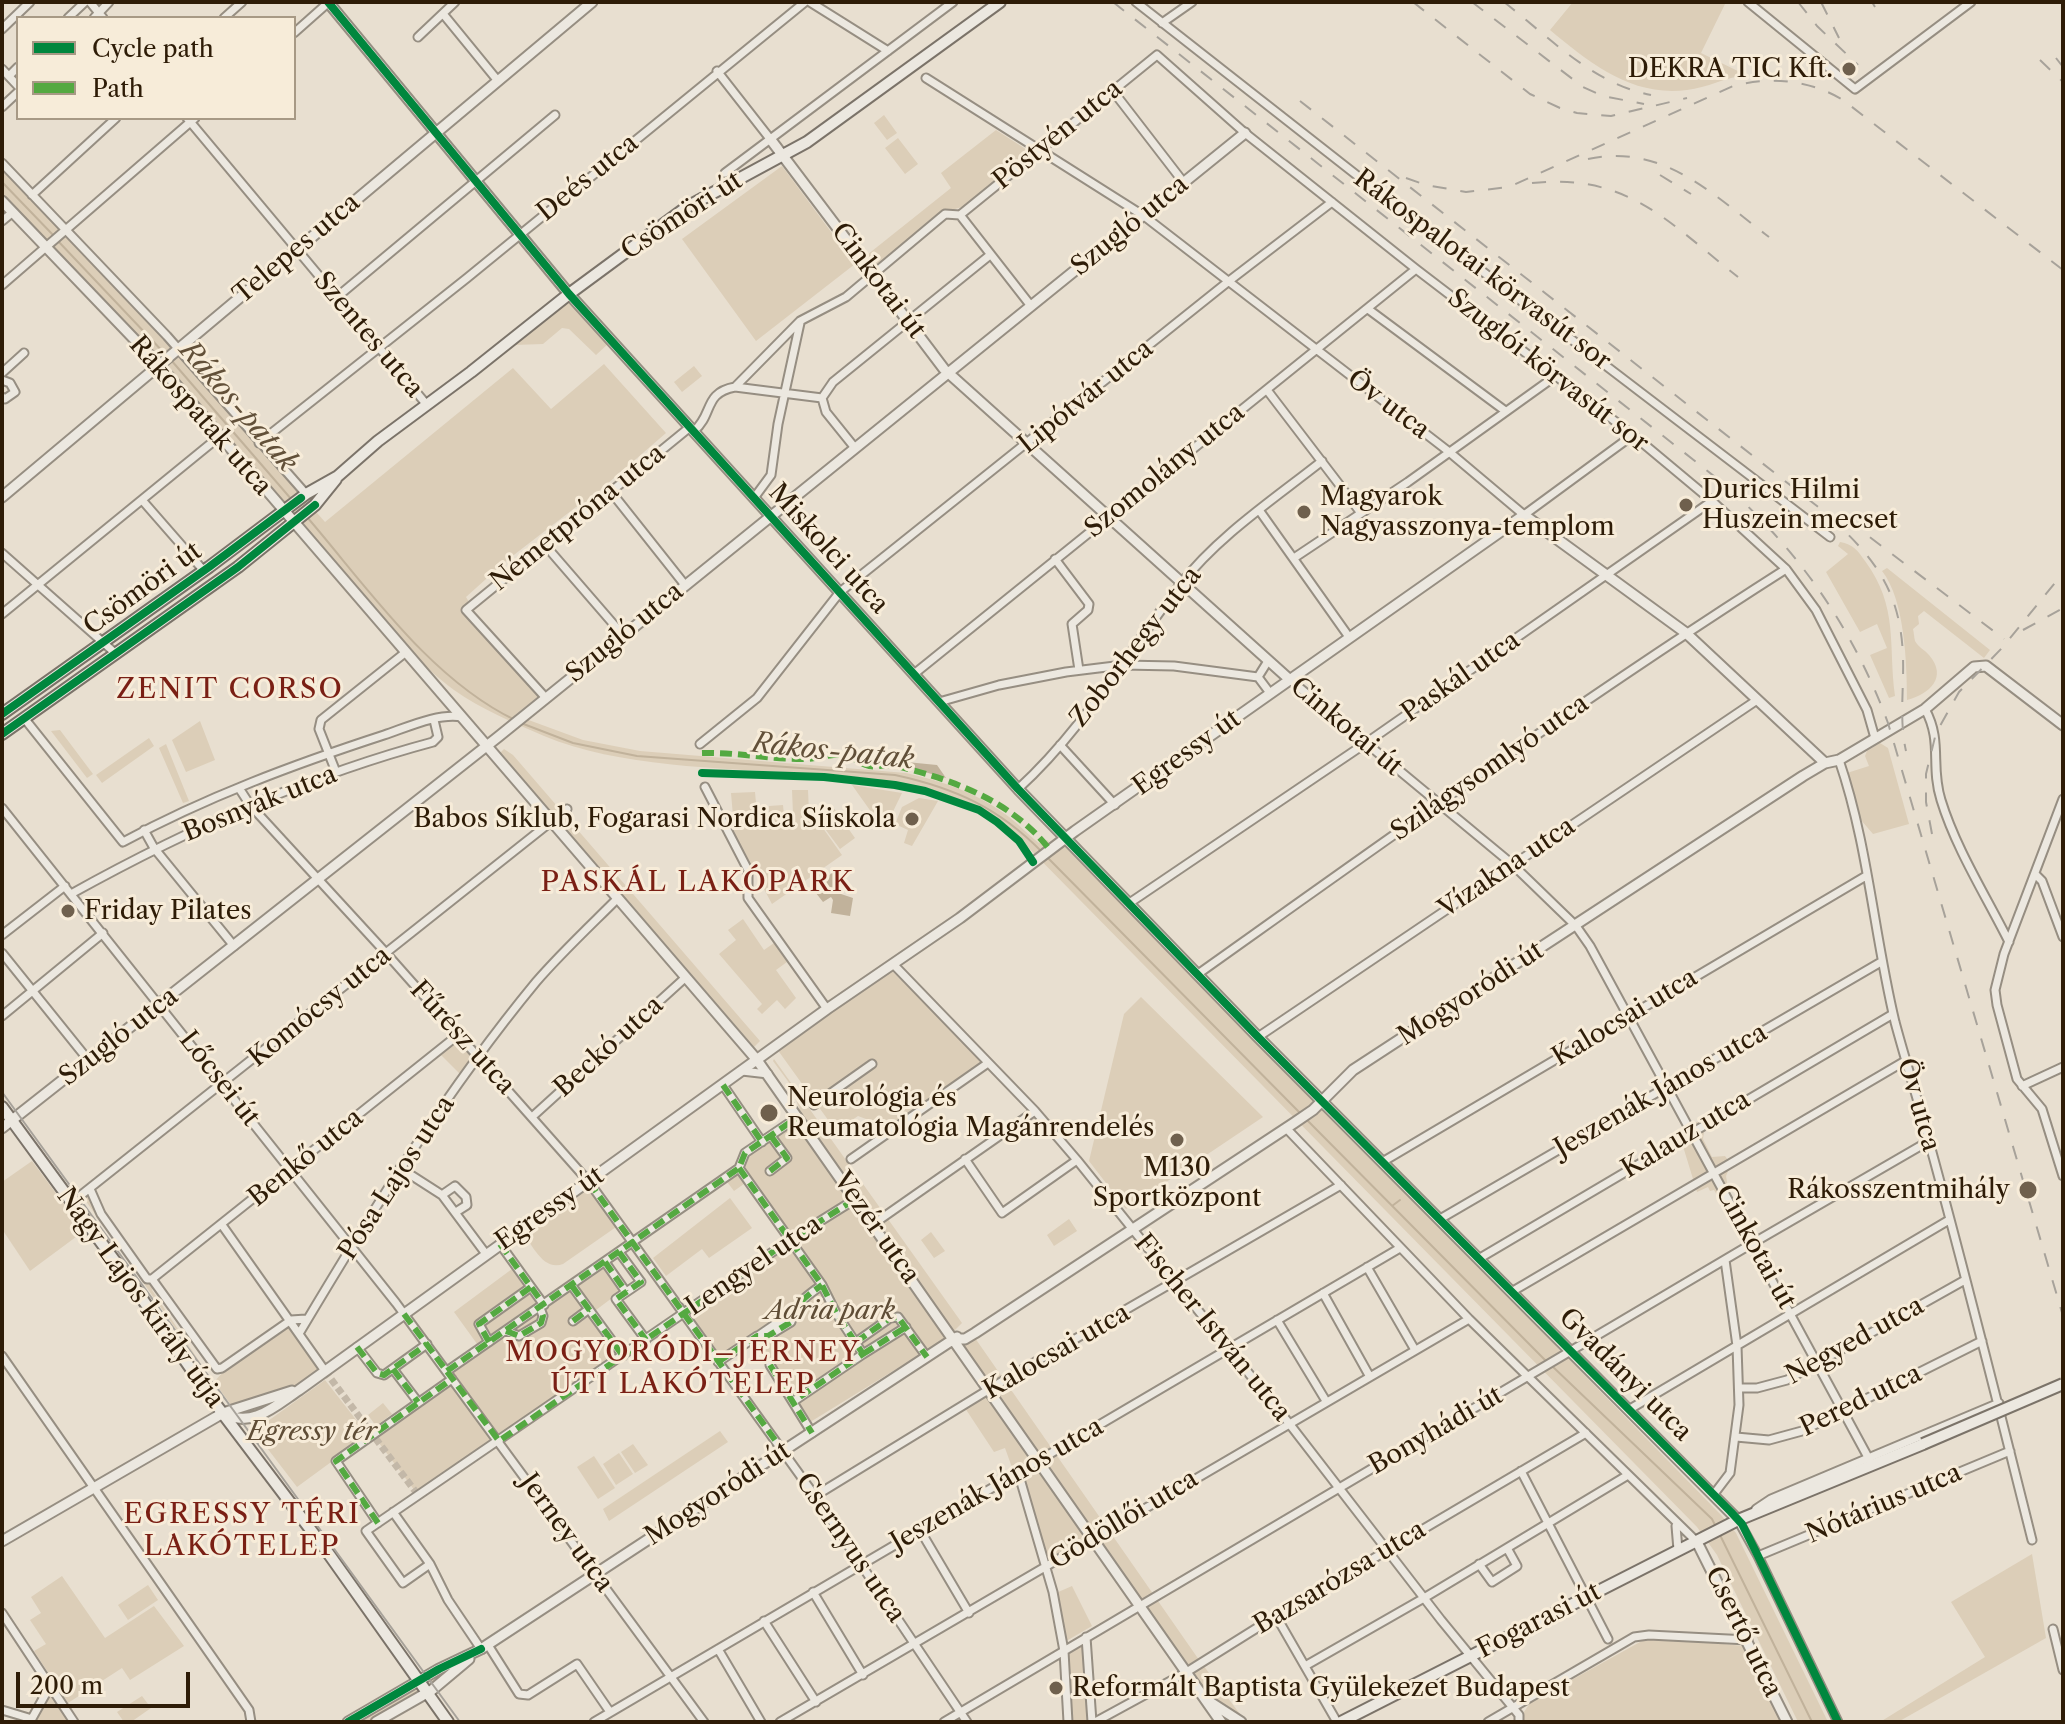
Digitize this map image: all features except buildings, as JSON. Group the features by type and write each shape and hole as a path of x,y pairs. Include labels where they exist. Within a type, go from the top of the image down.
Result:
{"main road":[{"name":"Csömöri út","path":"2,734 286,530 315,505 338,476 378,441 687,207 821,133 1000,2"},
{"name":"Csömöri út","path":"2,714 304,496 338,476"},
{"path":"224,554 226,575"},
{"path":"208,568 219,567 226,575"},
{"name":"Nagy Lajos király útja","path":"2,1107 448,1722"},
{"name":"Fogarasi út","path":"1339,1722 1738,1520 2063,1384"}],"street":[{"path":"2,29 30,2"},
{"path":"70,16 87,2 99,16 109,2"},
{"path":"226,16 242,2"},
{"path":"296,31 328,2"},
{"name":"Miskolci utca","path":"328,2 569,294 1018,789 1323,1100"},
{"path":"418,37 455,2"},
{"name":"Telepes utca","path":"2,497 592,2"},
{"path":"807,2 888,51"},
{"name":"Deés utca","path":"259,443 717,71 807,2"},
{"name":"Csömöri út","path":"725,173 953,2"},
{"name":"Rákospalotai körvasút sor","path":"1136,2 1830,537"},
{"path":"1162,23 1192,2"},
{"path":"1748,2 1855,89 1971,2"},
{"path":"444,15 498,81"},
{"name":"Pöstyén utca","path":"960,215 1157,55"},
{"name":"Szuglói körvasút sor","path":"1157,55 1245,133 1633,435 1786,569 1816,610 1867,710 1875,738"},
{"path":"2,69 16,86"},
{"path":"9,76 16,69"},
{"name":"Cinkotai út","path":"717,71 949,374 1268,661 1512,864 1576,926 1669,1087 1869,1459"},
{"name":"Öv utca","path":"926,78 1144,216 1448,451 1524,515 1686,633 1825,763"},
{"path":"2,107 16,91"},
{"path":"1113,91 1184,183"},
{"path":"337,297 555,115"},
{"path":"32,195 114,120"},
{"path":"2,285 190,120"},
{"name":"Szentes utca","path":"192,120 427,405"},
{"name":"Szugló utca","path":"2,1128 513,725 1245,133"},
{"name":"Rákospatak utca","path":"2,163 176,351 304,496"},
{"name":"Rákospatak utca","path":"2,201 162,363 220,436 286,510 292,522 486,745"},
{"name":"Lipótvár utca","path":"700,744 757,698 840,592 1332,202"},
{"path":"2,221 13,212"},
{"path":"735,387 800,321 846,297 945,214 960,215 1031,306"},
{"path":"822,398 833,382 990,255"},
{"name":"Szomolány utca","path":"914,674 1416,269"},
{"path":"1368,309 1504,410"},
{"path":"754,498 771,475 800,321"},
{"path":"2,373 24,353"},
{"path":"1294,558 1557,375"},
{"path":"2,380 10,383 15,392 5,399 2,397"},
{"path":"735,387 822,398"},
{"name":"Németpróna utca","path":"545,697 466,610 706,420 714,396 735,387"},
{"path":"1267,390 1361,513"},
{"path":"822,398 826,412 855,448"},
{"name":"Egressy út","path":"223,1413 240,1420 258,1416 299,1390 827,1009 894,965 1048,851 1633,435"},
{"path":"2,614 220,436"},
{"name":"Zoborhegy utca","path":"1018,789 1060,745 1123,665 1182,582 1214,548 1322,461"},
{"path":"612,493 685,585"},
{"path":"142,500 197,566 208,568"},
{"name":"Paskál utca","path":"1128,904 1366,743 1712,501"},
{"path":"1259,510 1349,637"},
{"path":"545,545 622,634"},
{"path":"2,553 115,653"},
{"path":"1055,559 1089,604 1088,610 1072,624 1079,670"},
{"name":"Szilágysomlyó utca","path":"1198,974 1438,803 1686,633 1786,569"},
{"path":"336,772 319,729 321,720 406,652"},
{"path":"1258,677 1268,661"},
{"path":"939,702 999,685 1123,665 1174,666 1258,677 1270,693"},
{"name":"Mogyoródi út","path":"348,1722 484,1647 954,1339 965,1339 975,1333 1313,1110 1353,1070 1825,763 1839,760 1925,709 1974,667 1986,666 2063,725"},
{"name":"Bosnyák utca","path":"71,894 154,848 250,805 336,772 435,741 438,737 438,719 445,712 446,699"},
{"name":"Vízakna utca","path":"1258,1037 1757,700"},
{"path":"1925,709 1936,733 1936,777 1945,811 2009,942"},
{"name":"Bosnyák utca","path":"144,830 329,753 438,719 462,717"},
{"path":"24,718 123,842 144,830 154,848 234,946"},
{"name":"Vezér utca","path":"486,745 768,1074 1185,1673 1225,1720 1241,1722"},
{"path":"1060,745 1115,805"},
{"name":"Öv utca","path":"1839,760 1853,799 1893,1014 1999,1403 2032,1540"},
{"path":"705,787 748,870 748,898 827,1009"},
{"name":"Fűrész utca","path":"239,788 250,805 589,1182"},
{"path":"2063,799 1998,974 1995,999 2017,1079 2042,1109 2059,1148 2063,1176"},
{"name":"Lőcsei út","path":"2,808 404,1314"},
{"name":"Komócsy utca","path":"71,1203 567,809"},
{"path":"2035,874 2042,881 2063,937"},
{"name":"Kalocsai utca","path":"1384,1161 1866,876"},
{"path":"2,935 65,886"},
{"name":"Pósa Lajos utca","path":"300,1332 400,1168 478,1057 537,981 617,899"},
{"path":"2,1016 103,933"},
{"path":"2,953 89,1061"},
{"name":"Jeszenák János utca","path":"1440,1219 1881,962"},
{"name":"Fischer István utca","path":"894,965 1035,1111 1077,1160 1519,1715 1519,1722"},
{"name":"Beckó utca","path":"532,1117 686,977"},
{"name":"Kalauz utca","path":"1480,1258 1893,1014"},
{"name":"Benkő utca","path":"152,1279 458,1035"},
{"path":"1513,1291 1905,1061"},
{"path":"851,1159 988,1063"},
{"path":"814,1105 872,1064"},
{"path":"2022,1086 2040,1075 2063,1067"},
{"path":"742,1071 768,1074"},
{"path":"723,1085 762,1142"},
{"name":"Gvadányi utca","path":"1323,1100 1738,1520 1838,1722"},
{"path":"872,1225 1035,1111"},
{"path":"430,1564 403,1583 366,1531 378,1523 336,1461 418,1402 489,1342 739,1168 745,1153 798,1117"},
{"path":"1286,1128 1469,1319 1697,1542"},
{"path":"770,1171 787,1158 771,1136"},
{"name":"Bonyhádi út","path":"944,1722 1929,1141"},
{"path":"965,1159 1002,1213 1077,1160"},
{"path":"400,1168 442,1195 486,1254"},
{"path":"739,1168 822,1285 863,1354"},
{"name":"Csernyus utca","path":"589,1182 815,1496 967,1722"},
{"name":"Kalocsai utca","path":"815,1496 989,1390 1341,1185"},
{"path":"442,1195 455,1186 466,1197 467,1205 456,1212"},
{"name":"Nagy Lajos király útja","path":"90,1189 101,1214 215,1368 222,1368 291,1320"},
{"name":"Lengyel utca","path":"378,1523 790,1240 854,1200"},
{"path":"1630,1409 1949,1220"},
{"path":"222,1225 325,1371"},
{"path":"500,1244 531,1287 542,1307 543,1316 541,1323 519,1336 506,1331"},
{"name":"Jeszenák János utca","path":"594,1722 1400,1248"},
{"path":"619,1252 641,1282 616,1299 646,1340"},
{"path":"1714,1494 1730,1473 1740,1388 1725,1260"},
{"path":"605,1262 626,1292"},
{"path":"1367,1267 1415,1350"},
{"name":"Negyed utca","path":"1740,1388 1772,1385 1965,1280"},
{"path":"718,1362 757,1336 768,1336 791,1322 793,1312 804,1298 822,1285"},
{"path":"572,1286 623,1356"},
{"path":"489,1342 478,1326 480,1321 531,1287"},
{"path":"1323,1293 1370,1377"},
{"path":"573,1321 589,1309"},
{"name":"Jerney utca","path":"404,1314 704,1722"},
{"path":"856,1342 894,1316 900,1318 927,1357"},
{"path":"291,1320 308,1318"},
{"name":"Gödöllői utca","path":"780,1722 1288,1422 1469,1319"},
{"path":"1277,1320 1326,1401"},
{"path":"794,1401 906,1327"},
{"name":"Pered utca","path":"1736,1437 1769,1440 1788,1437 1982,1341"},
{"path":"357,1347 377,1373 384,1375 427,1344"},
{"path":"2,1356 249,1710 251,1722"},
{"path":"770,1365 812,1433"},
{"path":"393,1369 418,1402"},
{"name":"Egressy út","path":"2,1541 223,1413 267,1397 299,1390"},
{"path":"267,1397 275,1400 274,1407"},
{"name":"Fogarasi út","path":"1738,1520 1771,1499 1999,1403"},
{"name":"Bazsarózsa utca","path":"1093,1722 1105,1719 1185,1673 1586,1433"},
{"name":"Nótárius utca","path":"1758,1556 2010,1451"},
{"path":"1521,1471 1608,1639"},
{"path":"1018,1472 1045,1567 1064,1651 1068,1722"},
{"path":"1305,1666 1628,1475"},
{"path":"1722,1503 1725,1519 1722,1529"},
{"path":"393,1512 430,1564 448,1600 519,1694 528,1695 577,1664 610,1712"},
{"path":"1676,1523 1678,1550"},
{"path":"920,1530 969,1613"},
{"name":"Csertő utca","path":"1697,1542 1787,1722"},
{"path":"1479,1564 1492,1582 1517,1566 1507,1548"},
{"path":"813,1592 863,1675"},
{"path":"2,1613 74,1722"},
{"path":"1276,1616 1339,1722"},
{"path":"764,1621 816,1702"},
{"path":"2053,1629 2063,1670"},
{"path":"1086,1637 1093,1722"},
{"path":"1488,1722 1634,1637 1748,1640"},
{"name":"Mogyoródi út","path":"376,1722 427,1693 484,1647"},
{"path":"718,1649 761,1722"},
{"path":"2,1710 31,1721 50,1686"}],"green space":[{"path":"1573,2 1726,2 1701,53 1746,75 1687,90 1667,91 1630,83 1596,65 1550,30"},
{"path":"884,115 897,133 887,140 874,123"},
{"path":"996,130 1032,153 966,206 944,212 873,268 865,259 867,255 951,188 941,173"},
{"path":"898,138 918,164 905,174 885,148"},
{"path":"782,166 855,264 756,341 682,239"},
{"path":"2,170 170,346 325,522 513,368 551,409 604,364 666,433 584,504 506,561 466,597 469,602 461,608 539,696 515,715 583,740 640,751 906,773 982,799 1039,843 1047,840 1058,850 1066,845 1472,1254 1469,1258 1485,1274 1488,1272 1559,1343 1556,1346 1721,1515 1736,1533 1828,1722 1798,1722 1717,1555 1697,1527 1014,833 964,803 912,786 857,777 670,764 604,754 544,736 464,697 440,679 403,643 168,369 2,195"},
{"path":"569,302 609,343 596,355 569,329 562,328 543,344 514,345"},
{"path":"694,366 702,376 682,392 674,382"},
{"path":"1840,542 1852,546 1860,554 1883,594 1890,627 1895,696 1889,698 1870,655 1887,648 1877,624 1860,632 1826,572 1848,554 1838,546"},
{"path":"1887,568 1990,650 1984,658 1924,611 1918,616 1919,624 1913,629 1915,640 1934,663 1936,677 1934,684 1923,694 1907,700 1903,633 1896,598 1882,571"},
{"path":"200,721 215,760 186,772 172,740"},
{"path":"60,730 93,774 87,778 51,731"},
{"path":"149,738 154,746 102,783 96,775"},
{"path":"1880,743 1888,748 1909,824 1873,834 1861,820 1847,773 1869,766 1865,756 1867,751"},
{"path":"166,744 189,801 183,803 159,748"},
{"path":"504,749 513,755 760,1041 754,1047 499,754"},
{"path":"852,785 902,793 884,830"},
{"path":"792,790 808,790 809,813 813,814 842,855 772,904 728,822 769,816 769,806 783,805 784,815 793,814"},
{"path":"755,792 757,814 733,816 731,793"},
{"name":"Babos Síklub, Fogarasi Nordica Síiskola","path":"919,798 938,801 912,846 904,843 908,830 895,824 902,807"},
{"path":"833,807 855,838 840,849 817,818"},
{"path":"743,919 764,950 774,943 787,962 776,970 796,998 785,1009 777,1000 762,1014 757,1009 762,1004 719,954 736,940 728,930"},
{"path":"892,971 983,1062 877,1134 866,1119 858,1116 836,1131 777,1049"},
{"name":"M130 Sportközpont","path":"1141,997 1263,1117 1126,1209 1089,1161 1124,1014"},
{"path":"457,1040 472,1057 460,1074 440,1054"},
{"path":"774,1059 962,1323 954,1331 802,1116 790,1084"},
{"name":"Adria park","path":"793,1121 945,1339 807,1424 751,1341 718,1362 683,1314 790,1240 748,1181 734,1191 724,1178 739,1168 745,1153"},
{"path":"1704,1121 1711,1127 1704,1132 1703,1139 1712,1157 1725,1156 1731,1164 1726,1176 1728,1188 1717,1195 1708,1187 1697,1192 1682,1143 1696,1133 1696,1122"},
{"path":"32,1161 84,1231 30,1271 2,1229 2,1182"},
{"path":"589,1182 619,1225 563,1264 549,1264 538,1255 521,1229"},
{"path":"89,1193 118,1246 138,1273 155,1286 152,1290 211,1379 83,1197"},
{"path":"730,1198 752,1228 709,1258 702,1249 666,1276 653,1258"},
{"path":"1069,1219 1077,1231 1054,1246 1047,1235"},
{"path":"931,1232 945,1251 934,1258 921,1240"},
{"path":"601,1265 620,1292 592,1313 623,1356 418,1495 373,1435 452,1379 447,1371 480,1348 454,1312 516,1266 544,1305"},
{"path":"291,1320 325,1366 295,1387 232,1406 214,1382 232,1362"},
{"path":"975,1338 1197,1657 1243,1718 1204,1693 963,1345"},
{"name":"Egressy tér","path":"325,1380 368,1435 297,1487 264,1444 261,1426"},
{"path":"988,1395 1089,1536 1046,1562 1005,1448 994,1452 965,1408"},
{"path":"383,1403 392,1414 376,1426 368,1415"},
{"path":"720,1431 728,1442 609,1521 603,1509"},
{"path":"633,1444 648,1465 635,1473 621,1452"},
{"path":"771,1451 774,1456 623,1554 621,1550"},
{"path":"619,1453 633,1474 616,1485 603,1464"},
{"path":"594,1456 615,1488 598,1499 577,1467"},
{"path":"2032,1554 2046,1638 1898,1722 1880,1722 1985,1657 1951,1602"},
{"path":"62,1576 105,1638 154,1606 184,1646 130,1680 122,1668 68,1703 34,1651 46,1644 30,1620 41,1613 31,1597"},
{"path":"148,1585 158,1600 128,1620 118,1605"},
{"path":"1072,1586 1092,1626 1065,1640 1056,1593"},
{"path":"1649,1637 1744,1646 1782,1722 1523,1722 1524,1712 1530,1703"},
{"path":"1084,1642 1088,1722 1071,1722 1069,1651"},
{"path":"481,1649 442,1683 376,1722 348,1722"},
{"path":"50,1692 70,1722 34,1721"},
{"path":"142,1696 151,1708 131,1722 124,1722 117,1712"}],"shaded area":[{"path":"896,761 937,765 946,778 896,764"},
{"path":"836,870 847,885 838,893 853,898 850,916 831,913 831,897 823,902 812,888"}],"waterway":[{"name":"Rákos-patak","path":"2,182 54,236"},
{"name":"Rákos-patak","path":"58,241 166,355"},
{"name":"Rákos-patak","path":"171,360 292,500"},
{"name":"Rákos-patak","path":"307,517 377,602 428,656 455,681 515,720"},
{"name":"Rákos-patak","path":"521,723 573,743 637,756 895,775 917,780 975,802 1009,823 1042,852"},
{"name":"Rákos-patak","path":"1047,857 1301,1114"},
{"name":"Rákos-patak","path":"1306,1119 1546,1361"},
{"path":"1392,1206 1400,1200"},
{"name":"Rákos-patak","path":"1551,1365 1715,1525"},
{"name":"Rákos-patak","path":"1720,1535 1812,1722"}],"tunnel":[{"path":"325,1371 418,1495"}],"tram line":[{"path":"2,1092 460,1722"}],"railway":[{"path":"1113,2 1724,484 1776,536 1821,593 1858,655 1888,723 2063,1316"},
{"path":"1413,2 1530,94 1560,108 1611,116 1687,98"},
{"path":"1472,2 1583,87 1603,96 1644,104"},
{"path":"1504,2 1591,70 1610,81 1651,95"},
{"path":"1798,2 1817,26 1858,65"},
{"path":"1821,2 1839,38"},
{"path":"1872,2 1875,7"},
{"path":"2056,58 2063,67"},
{"path":"2040,60 2063,82"},
{"path":"1406,178 1466,192 1509,187 1733,86 1762,81 1790,82 1817,88 1843,100 2063,270"},
{"path":"1300,101 1822,510 1869,557 1889,592 1901,633 1902,716 1906,751"},
{"path":"1588,159 1615,156 1664,166 1707,190 1769,237"},
{"path":"1660,175 1691,194"},
{"path":"1532,183 1566,182 1621,194 1667,220 1738,277"},
{"path":"1846,523 1863,532 2004,639"},
{"path":"1932,834 1926,802 1926,774 1936,733 1959,692 2002,648 2063,573"},
{"path":"2023,630 2063,608"}],"marked path":[{"path":"702,753 801,759 844,755 869,766 892,765 918,772 960,786 1000,806 1018,818 1050,850"},
{"path":"723,1085 762,1142"},
{"path":"447,1371 739,1168 745,1153 798,1117"},
{"path":"770,1171 787,1158 771,1136"},
{"path":"739,1168 822,1285 863,1354 794,1401"},
{"path":"589,1182 783,1451"},
{"path":"404,1314 499,1441 790,1240 854,1200"},
{"path":"500,1244 544,1305"},
{"path":"619,1252 641,1282 616,1299 646,1340"},
{"path":"605,1262 626,1292"},
{"path":"718,1362 757,1336 768,1336 791,1322 799,1305 822,1285"},
{"path":"572,1286 623,1356"},
{"path":"489,1342 479,1324 531,1287"},
{"path":"506,1331 519,1336 541,1323 543,1316 540,1308"},
{"path":"573,1321 589,1309"},
{"path":"856,1342 890,1318 898,1317 927,1357"},
{"path":"863,1354 906,1327"},
{"path":"357,1347 377,1373 384,1375 427,1344"},
{"path":"770,1365 812,1433"},
{"path":"393,1369 418,1402"},
{"path":"378,1523 336,1461 452,1379"}],"cycle path":[{"path":"328,2 569,294 1018,789 1258,1037 1742,1524 1838,1722"},
{"path":"2,714 301,498"},
{"path":"2,734 238,567 315,505"},
{"path":"702,773 824,777 925,791 979,810 1019,841 1033,862"},
{"path":"348,1722 439,1669 481,1649"}],"place":[{"name":"DEKRA TIC Kft.","path":"1849,69"},
{"name":"Durics Hilmi Huszein mecset","path":"1686,505"},
{"name":"Magyarok Nagyasszonya-templom","path":"1304,512"},
{"name":"Babos Síklub, Fogarasi Nordica Síiskola","path":"912,819"},
{"name":"Friday Pilates","path":"68,911"},
{"name":"Neurológia és Reumatológia Magánrendelés","path":"769,1113"},
{"name":"M130 Sportközpont","path":"1177,1140"},
{"name":"Rákosszentmihály","path":"2028,1190"},
{"name":"Reformált Baptista Gyülekezet Budapest","path":"1056,1688"}],"district":[{"name":"ZENIT CORSO","path":"230,690"},
{"name":"PASKÁL LAKÓPARK","path":"698,883"},
{"name":"MOGYORÓDI–JERNEY ÚTI LAKÓTELEP","path":"683,1369"},
{"name":"EGRESSY TÉRI LAKÓTELEP","path":"242,1531"}]}
